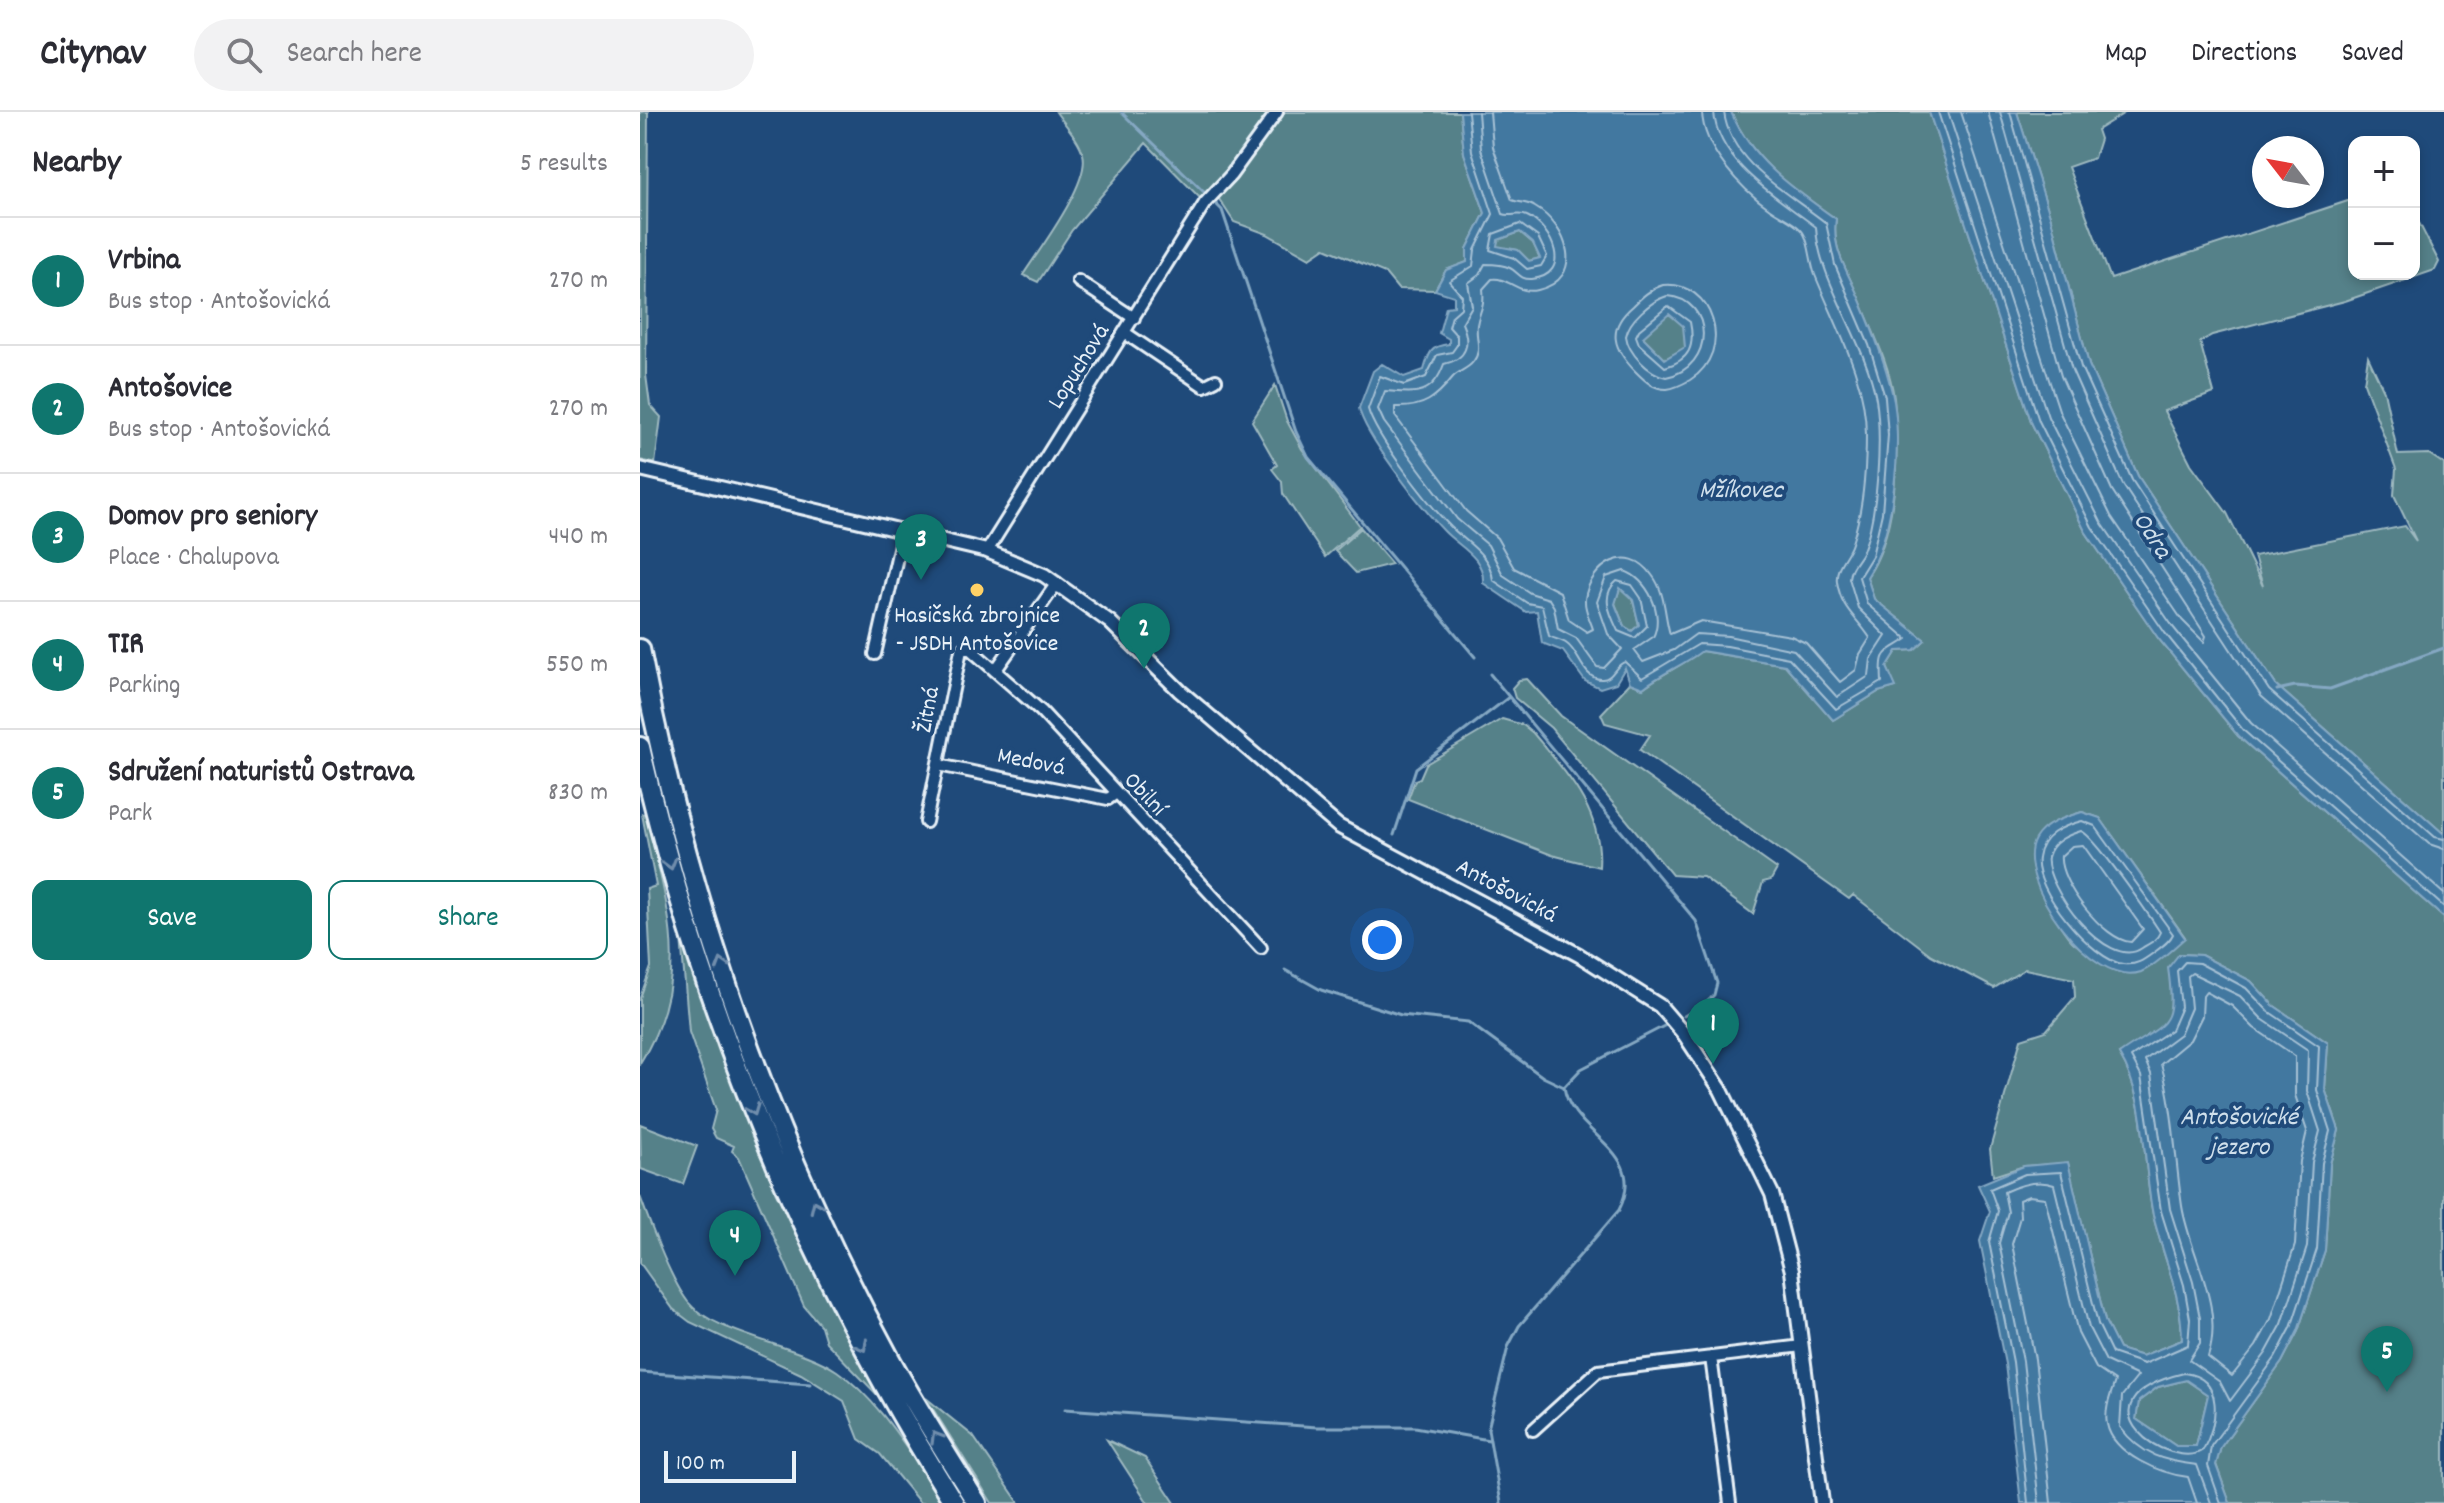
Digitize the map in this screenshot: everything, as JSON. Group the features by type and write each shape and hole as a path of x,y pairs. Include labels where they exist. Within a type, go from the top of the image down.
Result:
{"highway":[{"path":"640,649 682,834 731,993 766,1088 850,1279 889,1357 977,1503"},
{"path":"640,747 686,918 773,1160 833,1292 872,1366 954,1503"}],"street":[{"name":"Lopuchová","path":"987,551 1205,203 1231,175 1277,112"},
{"path":"1078,281 1134,318"},
{"path":"1125,333 1204,386 1216,380"},
{"name":"Antošovická","path":"646,470 987,551 1024,564 1057,583 1110,622 1180,691 1338,826 1579,955 1660,1006 1684,1034 1721,1090 1765,1175 1792,1271 1822,1503"},
{"path":"875,654 899,530"},
{"path":"995,671 1057,583"},
{"name":"Žitná","path":"926,822 961,650 968,647 995,671"},
{"name":"Obilní","path":"995,671 1041,711 1261,948"},
{"name":"Medová","path":"938,765 1108,799 1115,794"},
{"path":"1533,1430 1598,1371 1802,1346"},
{"path":"1711,1357 1730,1503"}],"green space":[{"path":"640,112 648,112 646,375 650,405 661,417 655,464 640,460"},
{"path":"1056,112 1460,112 1464,153 1485,213 1467,249 1467,262 1446,270 1435,290 1398,289 1385,273 1325,248 1310,258 1267,234 1234,222 1217,196 1207,205 1146,143 1072,230 1038,282 1023,275 1072,198 1083,166 1083,154 1078,143"},
{"path":"1731,112 1929,112 2032,424 2085,531 2158,638 2238,736 2444,918 2444,1503 2230,1503 2216,1464 2221,1447 2282,1362 2298,1331 2325,1250 2330,1164 2339,1130 2325,1089 2328,1043 2273,1005 2251,981 2201,955 2179,954 2174,1006 2164,1026 2119,1054 2140,1112 2153,1215 2175,1292 2182,1340 2142,1356 2119,1349 2105,1321 2068,1163 2024,1166 1993,1176 1990,1149 2021,1039 2046,1031 2075,997 2074,979 2025,969 1994,988 1931,955 1853,895 1849,899 1640,750 1650,735 1605,723 1601,714 1630,683 1643,688 1701,651 1785,665 1833,720 1878,692 1895,687 1887,667 1897,651 1914,650 1925,640 1874,599 1867,577 1885,538 1890,515 1896,466 1896,419 1892,386 1885,363 1839,253 1836,219 1776,173 1740,130","holes":["2082,812 2100,818 2185,937 2140,972 2094,954 2072,941 2048,904 2033,872 2034,846 2039,835 2049,826"]},
{"path":"2017,112 2126,112 2097,130 2100,139 2094,158 2068,167 2111,279 2348,201 2348,280 2406,280 2345,301 2212,335 2200,342 2214,393 2164,411 2191,464 2227,513 2263,586 2254,556 2405,526 2416,541 2394,495 2396,469 2364,383 2368,357 2384,391 2398,455 2429,454 2444,464 2444,834 2276,685 2138,476 2089,365 2051,219"},
{"path":"2420,225 2439,262 2435,270 2420,275"},
{"path":"1520,232 1533,243 1540,258 1529,261 1518,250 1496,247 1498,240"},
{"path":"1669,313 1684,326 1685,348 1665,359 1643,337"},
{"path":"1275,385 1287,421 1302,449 1360,526 1325,557 1283,494 1282,482 1272,469 1277,465 1252,421"},
{"path":"1361,528 1392,564 1356,573 1335,551"},
{"path":"1620,588 1629,594 1635,609 1639,625 1632,631 1624,626 1615,603"},
{"path":"1527,679 1561,716 1777,869 1771,880 1763,882 1753,914 1703,877 1672,875 1551,728 1515,698 1512,688 1519,680"},
{"path":"1502,719 1523,725 1533,733 1580,794 1595,828 1599,867 1552,855 1408,799 1415,780 1420,778 1426,764"},
{"path":"646,813 667,910 671,970 667,1000 657,1031 640,1063 640,998 651,967 647,889 656,886 642,814"},
{"path":"680,925 749,1123 776,1185 775,1191 890,1408 826,1342 821,1326 804,1306 739,1157 732,1151 734,1146 716,1138 711,1129 716,1110 689,1032"},
{"path":"640,1124 697,1146 683,1184 641,1169"},
{"path":"640,1196 668,1266 688,1302 716,1323 801,1354 837,1371 883,1415 945,1503 920,1503 880,1454 859,1439 844,1401 801,1374 690,1322 673,1309 640,1263"},
{"path":"2186,1380 2208,1395 2196,1446 2176,1446 2136,1419 2139,1401 2158,1387"},
{"path":"926,1398 973,1436 1019,1503 992,1503"},
{"path":"1107,1440 1145,1458 1175,1503 1148,1503"}],"water":[{"name":"Mžíkovec","path":"1460,112 1731,112 1740,130 1763,160 1790,185 1836,219 1839,253 1879,348 1889,381 1897,435 1890,513 1884,538 1867,577 1874,599 1925,640 1914,650 1897,651 1887,667 1896,687 1878,692 1833,720 1785,665 1702,651 1643,688 1630,683 1625,668 1616,683 1600,688 1585,681 1563,651 1542,643 1537,611 1526,612 1483,583 1480,566 1444,531 1409,490 1371,436 1359,408 1373,371 1382,364 1404,377 1424,370 1432,351 1449,344 1449,339 1439,333 1446,307 1454,306 1454,296 1435,290 1446,270 1467,262 1467,249 1485,213 1464,153","holes":["1520,232 1533,243 1540,258 1529,261 1518,250 1497,246 1498,240","1669,314 1683,326 1685,347 1665,359 1643,337","1620,588 1633,600 1639,625 1632,631 1624,626 1615,604"]},
{"name":"Odra","path":"1929,112 2017,112 2051,219 2089,365 2138,476 2276,685 2444,834 2444,918 2238,736 2158,638 2085,531 2032,424"},
{"path":"2082,812 2100,818 2185,938 2141,972 2121,973 2101,964 2080,948 2061,927 2035,879 2031,857 2039,833 2049,825"},
{"name":"Antošovické jezero","path":"2179,954 2201,955 2251,981 2273,1005 2328,1043 2325,1089 2339,1130 2330,1164 2325,1250 2298,1331 2282,1362 2221,1447 2216,1465 2230,1503 2021,1503 2005,1364 1980,1241 1990,1211 1978,1185 2024,1166 2068,1162 2105,1321 2119,1349 2142,1356 2182,1340 2175,1292 2153,1215 2140,1112 2119,1054 2157,1029 2169,1014 2168,968","holes":["2186,1380 2208,1395 2196,1446 2176,1446 2136,1419 2139,1401 2158,1387"]}],"waterway":[{"path":"1121,112 1206,194"},
{"path":"1213,201 1222,210 1296,432 1308,457 1475,657"},
{"path":"2277,690 2295,686 2330,689 2444,648"},
{"path":"1490,674 1696,921 1717,983 1714,995 1684,1016"},
{"path":"1394,835 1416,768 1509,697"},
{"path":"1285,970 1321,990 1401,1015 1468,1022 1543,1077 1564,1087"},
{"path":"1501,1503 1488,1429 1508,1347 1519,1326 1619,1210 1626,1189 1624,1172 1617,1157 1580,1118 1570,1104 1564,1087 1581,1069 1668,1024"},
{"path":"640,1372 810,1384"},
{"path":"1065,1409 1317,1427 1415,1427 1489,1440"}],"place":[{"name":"Domov pro seniory","path":"921,580"},
{"name":"Hasičská zbrojnice - JSDH Antošovice","path":"977,590"},
{"name":"Antošovice","path":"1144,669"},
{"name":"Vrbina","path":"1713,1064"},
{"name":"TIR","path":"735,1276"},
{"name":"Sdružení naturistů Ostrava","path":"2387,1392"}]}
